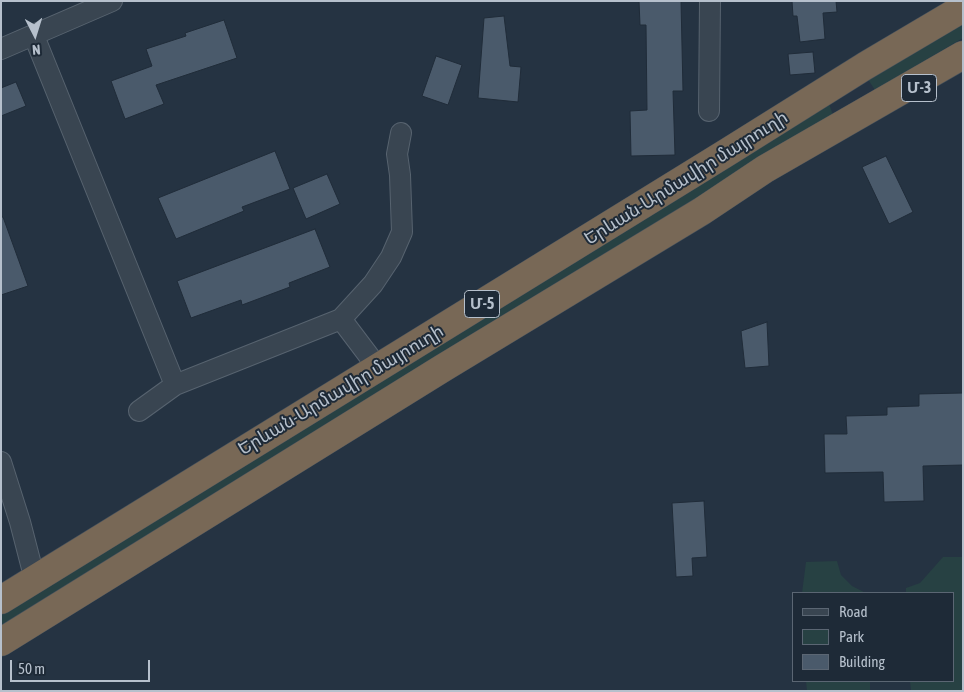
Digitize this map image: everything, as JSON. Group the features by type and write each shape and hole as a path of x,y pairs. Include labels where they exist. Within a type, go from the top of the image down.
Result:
{"highway":[{"name":"Երևան-Արմավիր մայրուղի","path":"1,600 865,66 963,8"},
{"name":"Երևան-Արմավիր մայրուղի","path":"1,642 443,368 702,211 765,169 963,55"},
{"path":"865,66 854,88 863,104 868,106 876,105"},
{"name":"Մ-3","path":"876,105 963,71"}],"street":[{"path":"1,49 34,36 89,6 112,1"},
{"path":"709,111 710,1"},
{"path":"34,36 175,385"},
{"path":"139,411 175,385 341,319 378,277 392,257 402,232 400,175 397,154 400,133"},
{"path":"341,319 378,368"},
{"path":"1,462 8,505 35,580"}],"green space":[{"path":"963,23 963,38 875,90 867,78"},
{"path":"828,101 833,115 1,629 1,613"},
{"path":"943,557 963,557 963,691 911,691 910,682 954,682 954,592 906,592 906,588 920,583"},
{"path":"837,561 841,575 852,586 864,592 802,592 806,562"},
{"path":"806,682 870,682 870,691 807,691"}],"building":[{"path":"639,1 681,1 683,91 673,91 675,155 631,156 630,111 647,110 646,25 640,25"},
{"path":"792,1 836,1 837,12 823,13 825,39 800,42 797,16 793,16"},
{"path":"504,16 510,66 521,67 518,102 478,98 484,18"},
{"path":"224,20 237,58 156,85 164,104 125,119 111,81 152,66 146,49 186,36 185,33"},
{"path":"813,52 815,73 790,75 788,54"},
{"path":"436,56 462,65 448,105 422,96"},
{"path":"16,82 26,106 1,116 1,88"},
{"path":"275,151 290,189 242,207 244,211 176,239 158,198"},
{"path":"886,156 913,212 889,224 862,167"},
{"path":"327,174 340,204 306,219 293,188"},
{"path":"1,217 3,217 28,286 1,295"},
{"path":"315,229 330,267 289,283 290,287 242,305 241,300 191,318 177,281"},
{"path":"767,322 769,366 745,368 741,331"},
{"path":"963,393 963,465 923,466 924,501 884,502 883,472 825,473 824,434 847,434 846,416 887,415 887,407 919,406 919,394"},
{"path":"704,501 707,557 692,558 693,576 676,577 672,503"}]}
